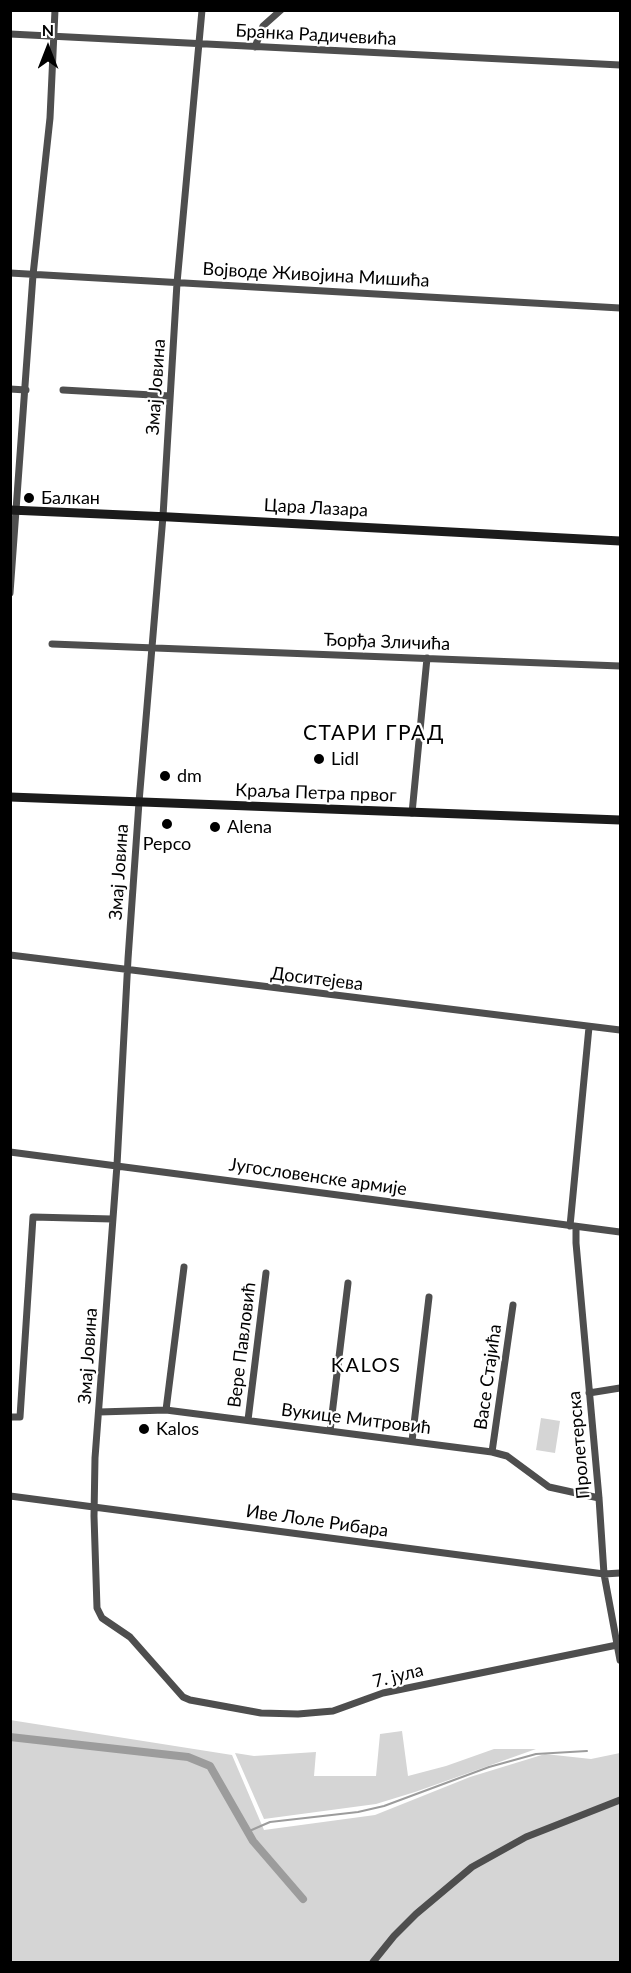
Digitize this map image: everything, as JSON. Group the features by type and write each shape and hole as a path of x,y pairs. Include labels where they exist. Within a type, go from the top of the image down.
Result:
{"main road":[{"name":"Цара Лазара","path":"13,510 621,541"},
{"name":"Краља Петра првог","path":"10,796 621,820"}],"street":[{"path":"10,593 13,510 26,390 33,275 50,118 55,10"},
{"name":"Змај Јовина","path":"186,1699 178,1693 130,1637 100,1615 96,1604 94,1507 139,802 163,516 177,283 202,10"},
{"path":"255,47 263,26 282,10"},
{"name":"Бранка Радичевића","path":"10,34 621,65"},
{"name":"Војводе Живојина Мишића","path":"10,273 621,308"},
{"path":"10,389 26,390"},
{"path":"63,390 170,396"},
{"name":"Ђорђа Зличића","path":"52,644 621,666"},
{"path":"412,813 427,658"},
{"name":"Доситејева","path":"10,955 621,1030"},
{"name":"Пролетерска","path":"589,1027 573,1226 604,1574 621,1660"},
{"name":"Југословенске армије","path":"10,1152 621,1232"},
{"path":"10,1417 20,1417 33,1217 112,1219"},
{"path":"166,1410 184,1266"},
{"name":"Вере Павловић","path":"248,1420 266,1273"},
{"path":"330,1431 348,1283"},
{"path":"411,1441 429,1297"},
{"name":"Васе Стајића","path":"492,1452 513,1305"},
{"path":"589,1393 621,1388"},
{"name":"Вукице Митровић","path":"99,1412 166,1410 492,1452 507,1456 549,1487 599,1498"},
{"name":"Иве Лоле Рибара","path":"10,1496 604,1574 621,1573"},
{"name":"7. јула","path":"186,1699 261,1713 324,1713 383,1692 618,1648"},
{"path":"373,1962 416,1914 472,1867 526,1837 621,1800"}],"shaded area":[{"path":"541,1418 560,1421 555,1453 536,1450"},
{"path":"10,1720 232,1755 264,1830 375,1815 470,1777 545,1754 591,1759 620,1753 620,1962 11,1962"},
{"path":"402,1731 408,1776 446,1766 494,1749 536,1749 376,1804 264,1819 235,1753 254,1756 316,1752 314,1776 376,1776 380,1734"}],"waterway":[{"path":"10,1737 188,1757 210,1766 253,1841 303,1899"},
{"path":"247,1832 270,1822 358,1812 384,1806 489,1767 536,1754 587,1751"}],"place":[{"name":"Балкан","path":"29,498"},
{"name":"Lidl","path":"319,759"},
{"name":"dm","path":"165,776"},
{"name":"Pepco","path":"167,824"},
{"name":"Alena","path":"215,827"},
{"name":"Kalos","path":"144,1429"}],"district":[{"name":"СТАРИ ГРАД","path":"374,733"},
{"name":"KALOS","path":"366,1366"}]}
